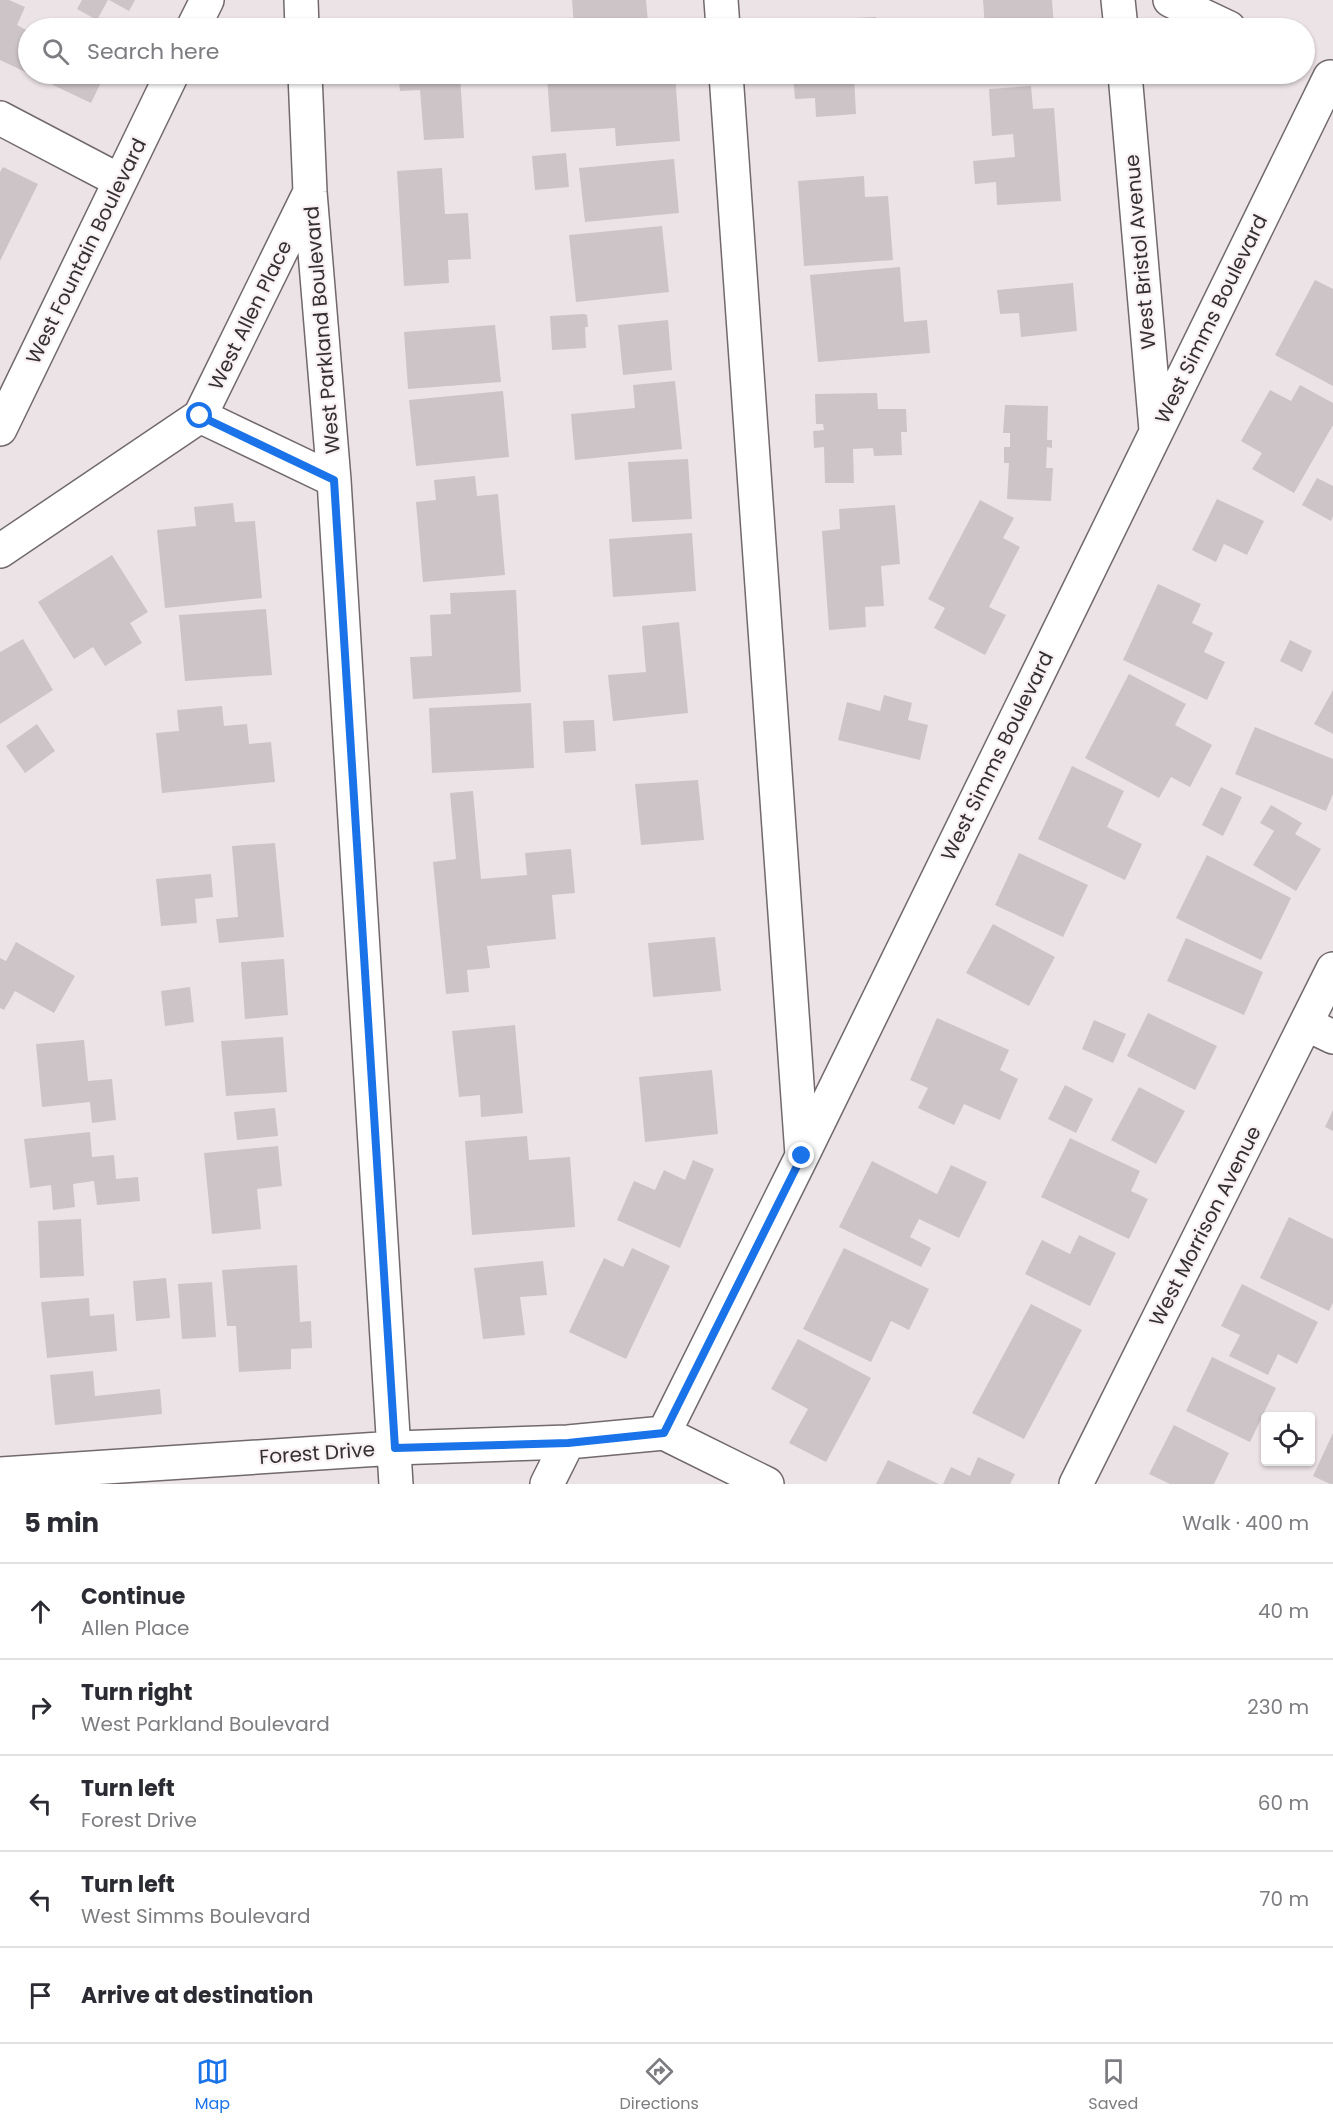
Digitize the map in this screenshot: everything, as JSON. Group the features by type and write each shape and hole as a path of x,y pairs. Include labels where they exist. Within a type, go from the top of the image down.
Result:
{"street":[{"path":"198,18 207,0"},
{"path":"301,0 302,18"},
{"path":"721,0 722,18"},
{"path":"1118,0 1120,18"},
{"path":"1170,0 1208,18"},
{"name":"West Simms Boulevard","path":"664,1433 1156,431 1322,74"},
{"name":"West Fountain Boulevard","path":"0,429 166,84"},
{"name":"West Parkland Boulevard","path":"305,84 310,192 334,480 396,1484"},
{"path":"727,84 802,1156"},
{"name":"West Bristol Avenue","path":"1126,84 1156,431"},
{"path":"0,118 120,181"},
{"name":"West Allen Place","path":"0,551 200,416 310,192"},
{"path":"200,416 334,480"},
{"name":"West Morrison Avenue","path":"1076,1484 1320,1030 1333,969"},
{"path":"664,1433 767,1484"},
{"name":"Forest Drive","path":"0,1474 395,1448 568,1443 664,1433"},
{"path":"547,1484 568,1443"}],"building":[{"path":"0,0 9,0 25,7 18,18 17,25 18,68 0,60"},
{"path":"82,0 108,0 98,18 93,18 77,9"},
{"path":"109,0 135,0 129,11"},
{"path":"572,0 646,0 648,18 573,18"},
{"path":"983,0 1052,0 1053,18 984,18"},
{"path":"51,84 100,84 91,103"},
{"path":"399,84 461,84 464,138 424,140 420,90 400,91"},
{"path":"548,84 676,84 680,141 616,146 615,128 551,132"},
{"path":"794,84 854,84 856,114 816,117 815,98 795,99"},
{"path":"1031,86 1033,109 1054,108 1061,201 997,205 996,182 975,184 973,161 1015,157 1013,134 992,136 989,89"},
{"path":"566,153 569,187 535,190 532,156"},
{"path":"674,159 679,213 585,222 579,168"},
{"path":"3,167 38,184 0,261 0,172"},
{"path":"442,168 445,214 468,213 471,259 448,260 449,283 404,286 397,171"},
{"path":"864,176 865,197 888,196 893,260 804,266 798,181"},
{"path":"662,226 669,292 576,302 569,235"},
{"path":"900,267 904,322 927,320 930,353 818,362 810,275"},
{"path":"1315,280 1333,289 1333,386 1275,355"},
{"path":"1073,283 1077,331 1021,337 1019,313 1000,314 997,290"},
{"path":"587,315 588,327 585,327 586,348 552,350 550,316"},
{"path":"668,320 672,370 623,375 618,325"},
{"path":"495,325 501,382 408,389 404,332"},
{"path":"675,381 682,449 575,460 571,414 635,408 633,385"},
{"path":"1300,385 1333,403 1333,425 1294,493 1252,469 1262,453 1241,441 1270,390 1291,401"},
{"path":"503,391 509,457 416,466 409,400"},
{"path":"877,393 878,409 906,409 907,432 901,432 902,455 874,456 873,448 853,449 854,483 825,483 824,447 814,448 813,431 824,430 823,424 816,424 815,394"},
{"path":"1005,405 1048,406 1047,440 1052,440 1052,448 1047,447 1046,468 1053,468 1051,501 1007,499 1009,463 1004,463 1004,447 1010,447 1010,433 1003,433"},
{"path":"688,459 692,519 632,522 628,462"},
{"path":"475,476 477,496 498,494 505,575 423,582 416,502 436,500 434,480"},
{"path":"1317,478 1333,486 1331,521 1302,505"},
{"path":"1217,499 1264,521 1247,555 1224,544 1216,562 1192,550"},
{"path":"980,500 1014,518 1003,538 1020,547 989,607 1006,615 985,655 934,628 945,608 928,599"},
{"path":"233,503 235,522 255,521 262,598 165,608 157,530 196,526 194,507"},
{"path":"895,505 900,564 881,566 884,606 865,607 866,627 829,630 822,531 840,529 839,509"},
{"path":"692,533 696,591 613,597 609,539"},
{"path":"112,555 148,612 130,623 142,643 105,666 93,647 74,659 38,602"},
{"path":"1158,584 1201,604 1192,623 1213,633 1204,652 1225,662 1207,700 1123,660"},
{"path":"516,590 521,692 413,699 410,657 432,656 430,615 451,614 450,593"},
{"path":"266,609 272,675 185,681 179,615"},
{"path":"679,622 688,713 613,721 608,675 646,672 642,626"},
{"path":"23,639 53,690 0,724 0,652"},
{"path":"1290,640 1312,651 1302,672 1280,661"},
{"path":"1129,674 1186,704 1175,725 1212,745 1190,787 1171,777 1159,798 1085,758"},
{"path":"1333,690 1333,734 1314,724"},
{"path":"884,695 912,703 908,720 928,725 920,760 838,740 847,702 880,711"},
{"path":"531,703 534,768 432,773 429,708"},
{"path":"222,706 224,726 247,724 249,744 271,742 275,782 162,793 156,733 179,731 177,710"},
{"path":"594,720 596,751 565,753 563,721"},
{"path":"37,724 55,751 25,773 6,746"},
{"path":"1255,727 1333,759 1333,794 1326,811 1235,774"},
{"path":"1072,766 1124,791 1107,827 1142,844 1125,880 1038,839"},
{"path":"698,780 704,840 641,845 635,784"},
{"path":"1221,787 1242,797 1223,836 1202,825"},
{"path":"473,791 481,879 527,875 525,853 571,849 575,893 552,895 556,939 487,946 490,968 467,970 469,992 446,994 433,862 456,859 450,793"},
{"path":"1271,805 1302,823 1295,834 1321,849 1296,891 1253,865 1274,831 1260,823"},
{"path":"275,843 284,937 219,943 216,919 238,917 232,846"},
{"path":"1019,853 1088,885 1063,937 995,905"},
{"path":"1207,855 1291,898 1261,960 1176,918"},
{"path":"211,874 213,897 195,899 197,923 161,926 156,879"},
{"path":"993,924 1055,957 1029,1006 966,973"},
{"path":"715,937 721,991 653,997 648,943"},
{"path":"1186,938 1263,972 1244,1015 1167,981"},
{"path":"16,942 75,976 54,1013 15,991 4,1010 0,1008 0,958 6,961"},
{"path":"284,959 288,1015 245,1019 241,962"},
{"path":"190,987 194,1022 165,1026 161,991"},
{"path":"1148,1013 1217,1046 1195,1090 1127,1056"},
{"path":"937,1018 1009,1050 1000,1070 1018,1079 1000,1120 964,1104 954,1125 918,1108 928,1088 910,1080"},
{"path":"1094,1020 1126,1034 1113,1063 1082,1049"},
{"path":"515,1025 523,1113 481,1117 480,1095 459,1097 452,1031"},
{"path":"283,1037 287,1092 226,1096 221,1041"},
{"path":"84,1040 88,1081 112,1079 116,1120 92,1123 90,1102 42,1107 36,1044"},
{"path":"712,1070 718,1134 645,1142 639,1077"},
{"path":"1065,1085 1093,1099 1076,1133 1048,1119"},
{"path":"1139,1087 1185,1111 1156,1164 1111,1140"},
{"path":"275,1108 278,1136 237,1140 234,1112"},
{"path":"1333,1110 1333,1131 1325,1127"},
{"path":"90,1132 92,1157 114,1155 116,1179 138,1177 140,1201 97,1205 94,1181 73,1184 75,1207 53,1210 51,1185 30,1188 24,1139"},
{"path":"527,1136 529,1160 570,1157 575,1227 472,1235 465,1141"},
{"path":"1070,1138 1140,1171 1131,1191 1148,1199 1129,1239 1041,1197"},
{"path":"278,1146 282,1186 257,1189 261,1229 212,1234 204,1153"},
{"path":"693,1160 714,1169 680,1248 617,1220 634,1181 655,1190 664,1170 685,1180"},
{"path":"872,1161 937,1194 951,1165 987,1182 959,1238 919,1219 910,1237 931,1248 921,1267 839,1227"},
{"path":"1289,1217 1333,1239 1333,1303 1329,1311 1260,1278"},
{"path":"81,1219 84,1276 40,1278 38,1221"},
{"path":"1079,1235 1116,1253 1090,1306 1025,1274 1042,1240 1070,1254"},
{"path":"632,1248 670,1266 626,1359 569,1332 604,1258 623,1267"},
{"path":"844,1248 929,1289 909,1330 891,1321 871,1362 803,1329"},
{"path":"543,1261 547,1295 520,1297 525,1335 483,1339 474,1268"},
{"path":"297,1265 300,1322 311,1321 312,1348 291,1349 291,1369 239,1372 236,1326 227,1326 222,1270"},
{"path":"166,1278 170,1318 136,1321 133,1281"},
{"path":"212,1282 216,1337 182,1339 178,1284"},
{"path":"1242,1284 1318,1322 1297,1364 1278,1354 1268,1375 1229,1356 1240,1335 1221,1326"},
{"path":"89,1298 90,1316 114,1314 117,1351 47,1358 41,1302"},
{"path":"1031,1304 1082,1330 1024,1439 972,1413"},
{"path":"798,1339 871,1378 826,1462 789,1443 808,1409 771,1389"},
{"path":"1212,1357 1276,1388 1264,1412 1261,1412 1261,1419 1250,1442 1186,1411"},
{"path":"93,1371 95,1396 160,1389 162,1414 55,1425 50,1375"},
{"path":"1174,1425 1229,1453 1214,1484 1170,1484 1149,1474"},
{"path":"1333,1433 1333,1484 1330,1484 1313,1476"},
{"path":"978,1457 1015,1474 1010,1484 943,1484 951,1467 970,1476"},
{"path":"888,1460 939,1484 876,1484"}],"route":[{"path":"200,416 334,480 395,1448 568,1443 664,1433 802,1156"}]}
